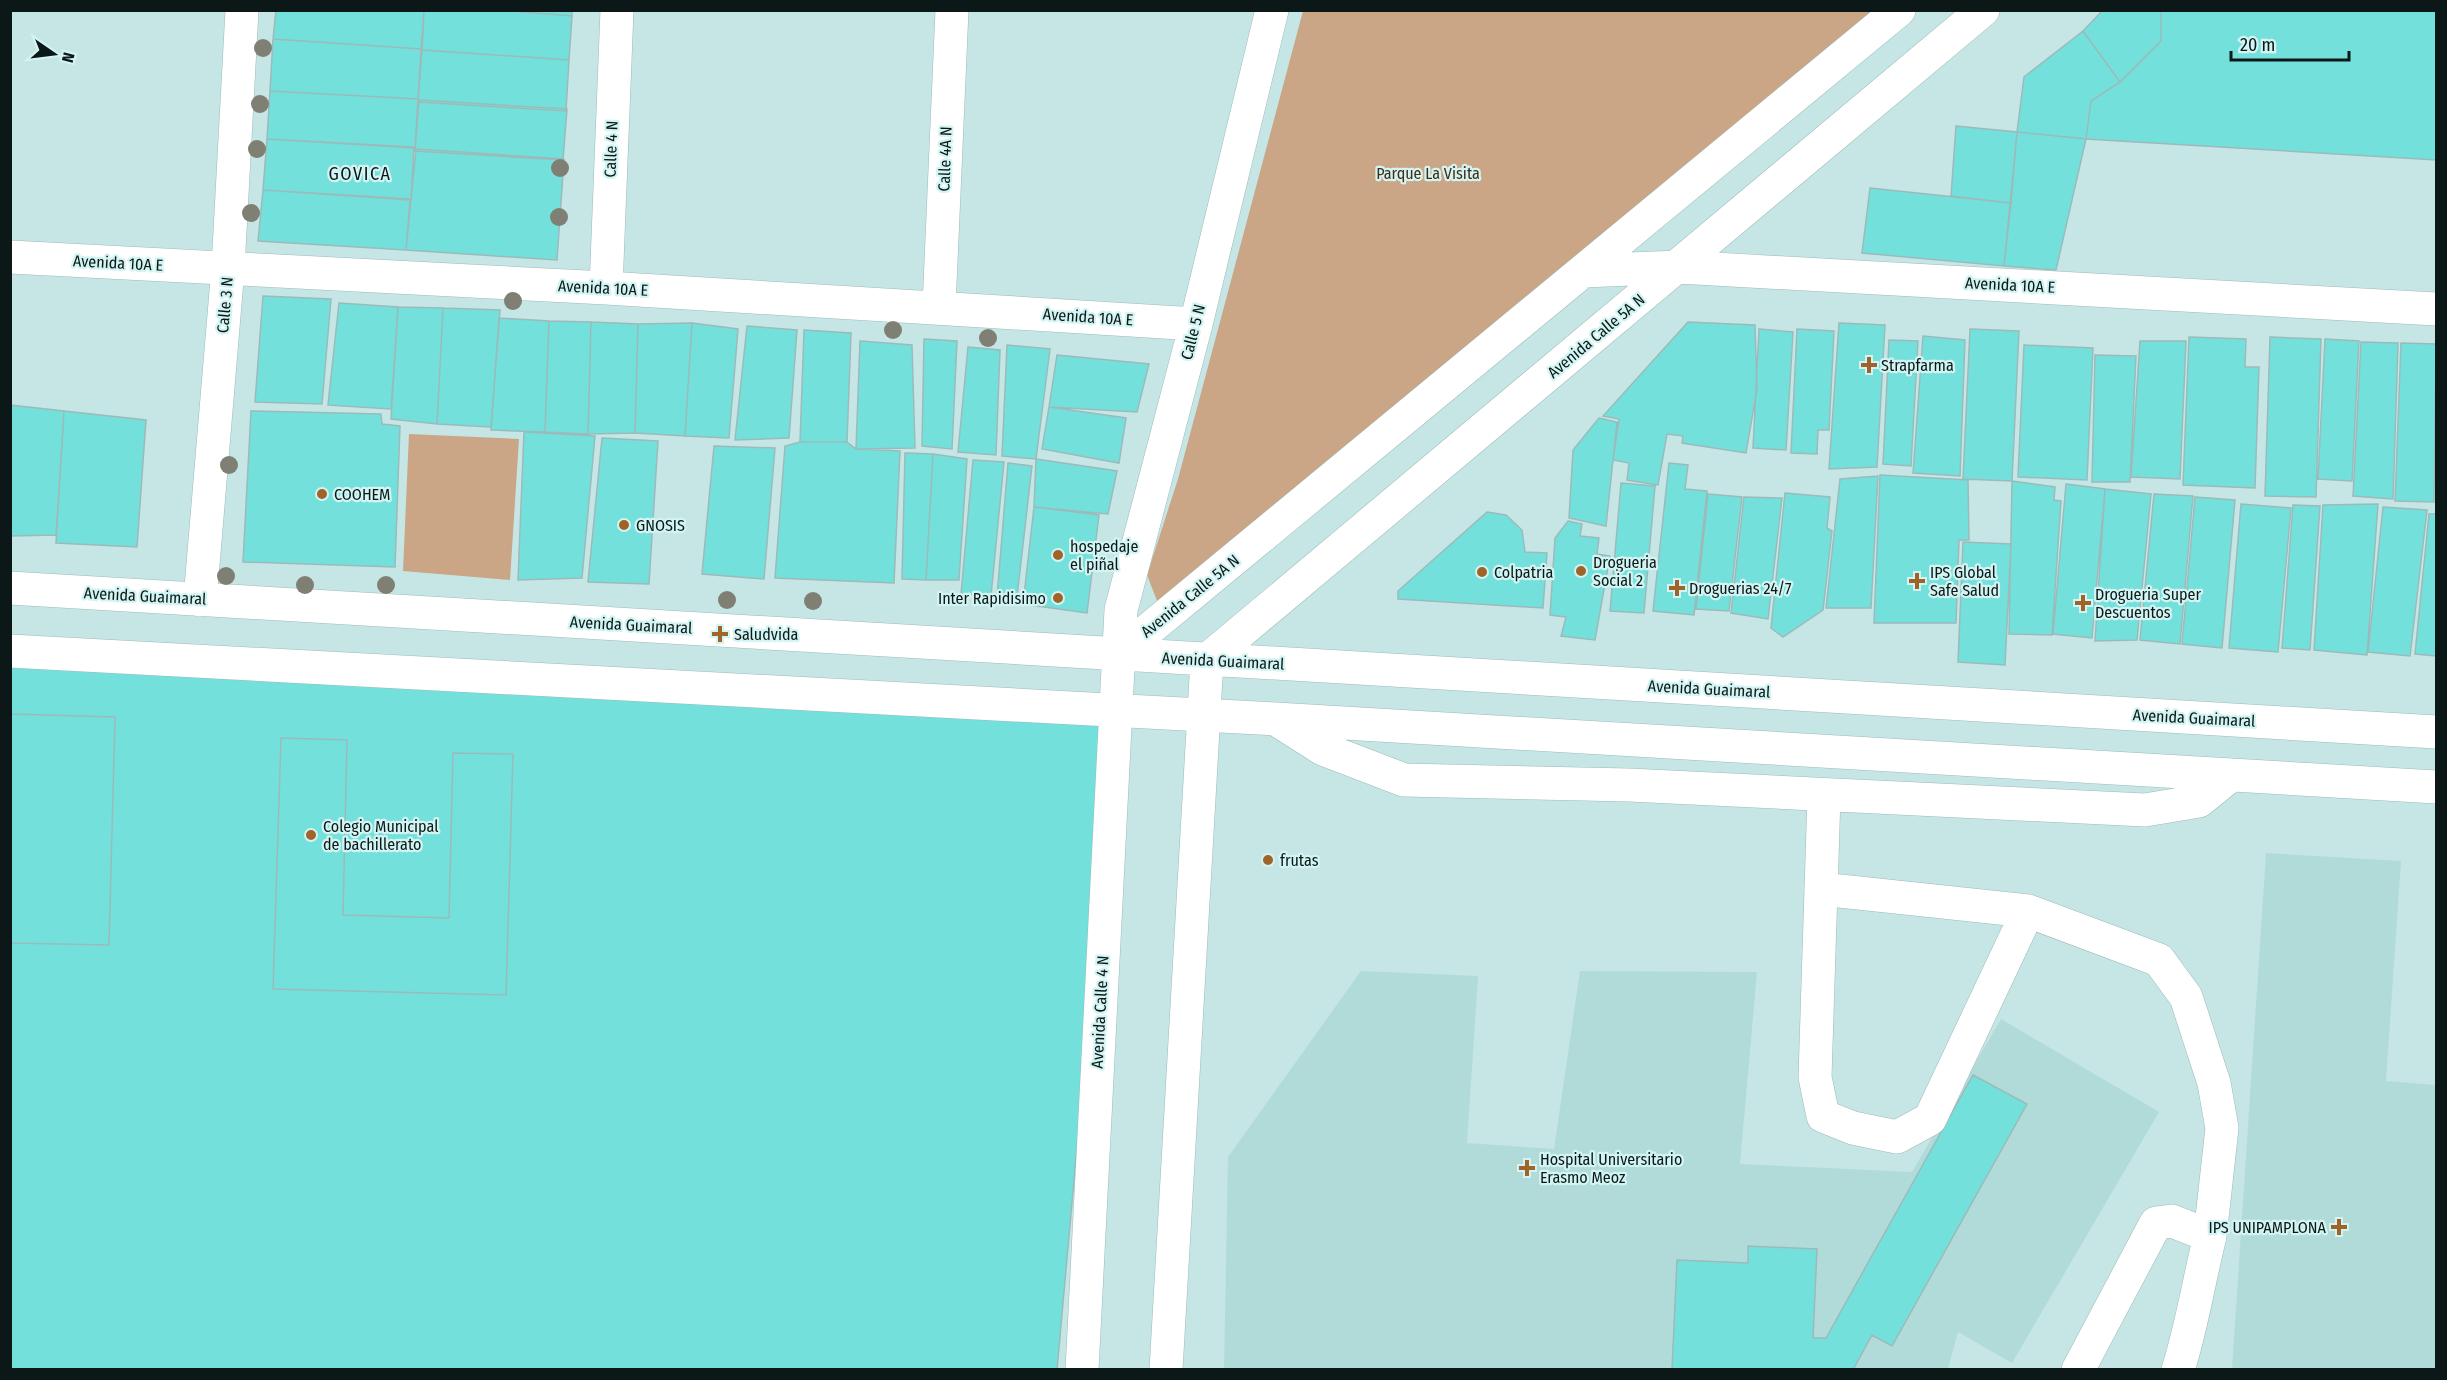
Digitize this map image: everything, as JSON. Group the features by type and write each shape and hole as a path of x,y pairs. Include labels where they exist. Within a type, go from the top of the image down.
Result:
{"street":[{"name":"Calle 3 N","path":"200,600 228,268 242,10"},
{"name":"Calle 4 N","path":"606,288 617,10"},
{"name":"Calle 4A N","path":"939,307 952,10"},
{"name":"Calle 5 N","path":"1119,654 1121,610 1196,324 1272,10"},
{"name":"Avenida Calle 5A N","path":"1119,654 1899,10"},
{"name":"Avenida Calle 5A N","path":"1207,660 1983,10"},
{"name":"Avenida 10A E","path":"10,257 606,288 1196,324"},
{"name":"Avenida 10A E","path":"1583,271 1678,267 2436,309"},
{"name":"Avenida Guaimaral","path":"10,588 2436,732"},
{"path":"10,651 1116,711 2436,787"},
{"name":"Avenida Calle 4 N","path":"1082,1370 1119,654"},
{"path":"1166,1370 1207,660"},
{"path":"1276,720 1323,749 1404,780 1629,786 2145,810 2199,801 2231,775"},
{"path":"1824,796 1815,1077 1823,1116 1853,1128 1898,1137 1930,1119 2028,910"},
{"path":"1821,889 2028,910 2159,960 2186,997 2214,1083 2222,1128 2210,1236 2193,1304 2189,1336 2178,1370"},
{"path":"2078,1370 2157,1223 2172,1221 2210,1236"}],"shaded area":[{"name":"IPS UNIPAMPLONA","path":"2266,853 2401,861 2386,1081 2436,1085 2436,1369 2232,1369"},
{"name":"Hospital Universitario Erasmo Meoz","path":"1361,971 1478,976 1467,1143 1554,1149 1580,971 1757,972 1740,1164 1912,1172 2001,1019 2159,1112 2012,1363 1958,1332 1948,1369 1224,1370 1228,1157"}],"green space":[{"name":"Parque La Visita","path":"1303,11 1872,11 1161,611 1147,575 1178,479"},
{"path":"409,434 519,439 510,580 403,571"}],"building":[{"path":"276,10 424,10 421,49 273,39"},
{"path":"424,10 500,10 572,16 569,60 422,50"},
{"path":"500,10 572,10 572,16"},
{"path":"2103,10 2161,10 2161,41 2120,82 2083,31"},
{"path":"2161,10 2436,10 2436,160 2086,139 2091,101 2120,82 2161,41"},
{"path":"2083,31 2120,82 2091,101 2086,139 2017,132 2024,77"},
{"path":"273,39 421,49 418,99 270,91"},
{"path":"422,50 569,60 566,111 418,102"},
{"path":"270,91 418,99 415,147 267,139"},
{"path":"419,100 567,109 563,160 415,151"},
{"path":"1956,126 2017,132 2011,203 1951,196"},
{"path":"2017,132 2086,139 2056,270 2004,266"},
{"path":"267,139 414,148 411,199 263,190"},
{"path":"416,149 564,159 557,260 406,250"},
{"path":"1870,188 2011,203 2004,266 1862,253"},
{"path":"263,190 410,200 406,250 258,241"},
{"path":"263,296 331,299 322,404 255,402"},
{"path":"339,303 398,307 391,409 328,405"},
{"path":"398,307 443,308 437,424 391,419"},
{"path":"443,308 500,310 491,427 437,424"},
{"path":"499,318 549,321 545,432 491,430"},
{"path":"549,321 591,322 588,434 545,432"},
{"path":"591,322 638,324 635,433 588,434"},
{"path":"1688,322 1755,325 1757,389 1746,453 1682,443 1683,436 1667,434 1658,485 1627,480 1629,463 1613,460 1619,419 1603,416"},
{"path":"692,323 738,329 729,438 685,436"},
{"path":"692,323 685,436 635,433 638,324"},
{"path":"1839,323 1885,325 1877,467 1829,469"},
{"path":"747,326 797,330 789,438 735,440"},
{"path":"1759,329 1793,332 1786,450 1753,448"},
{"path":"1797,329 1834,331 1829,430 1818,430 1817,454 1791,453"},
{"path":"1970,329 2019,331 2012,481 1963,479"},
{"path":"804,330 851,333 847,442 800,442"},
{"path":"1923,336 1965,340 1960,476 1913,473"},
{"path":"2189,337 2246,339 2245,367 2259,367 2255,488 2183,485"},
{"path":"2270,337 2321,339 2316,497 2265,496"},
{"path":"924,339 957,341 952,449 922,446"},
{"path":"2325,339 2359,341 2352,481 2318,479"},
{"path":"1889,340 1918,341 1911,466 1883,464"},
{"path":"860,341 912,345 915,448 856,449"},
{"path":"2140,341 2186,341 2180,479 2131,477"},
{"path":"2361,342 2398,343 2393,499 2353,496"},
{"path":"2401,343 2436,344 2434,502 2395,501"},
{"path":"1007,345 1050,349 1036,459 1002,456"},
{"path":"2024,345 2093,348 2087,480 2018,477"},
{"path":"968,347 1000,350 996,455 958,452"},
{"path":"1057,355 1149,364 1137,412 1049,407"},
{"path":"2095,355 2136,356 2130,482 2092,482"},
{"path":"10,405 64,411 56,535 10,536"},
{"path":"1049,407 1126,418 1119,463 1042,449"},
{"path":"64,411 146,420 137,547 56,543"},
{"name":"COOHEM","path":"251,411 381,414 382,424 400,426 395,567 243,562"},
{"path":"1599,418 1617,422 1606,526 1569,518 1573,450"},
{"path":"524,432 595,436 582,578 518,580"},
{"path":"602,438 658,441 649,584 588,582"},
{"path":"800,442 847,442 856,449 900,451 894,583 775,578 785,446"},
{"path":"714,446 775,448 764,579 702,574"},
{"path":"905,453 933,454 926,580 902,579"},
{"path":"933,454 967,459 959,580 926,580"},
{"path":"1036,459 1117,471 1108,514 1034,507"},
{"path":"973,460 1004,462 991,596 961,594"},
{"path":"1008,463 1032,466 1017,597 997,597"},
{"path":"1669,463 1688,465 1685,489 1707,491 1694,615 1653,611"},
{"name":"IPS Global Safe Salud","path":"1880,475 1968,480 1969,540 1959,540 1956,623 1874,623"},
{"path":"1878,476 1871,608 1826,608 1840,479"},
{"path":"2012,481 2055,487 2054,500 2061,501 2052,635 2009,634"},
{"path":"1621,483 1655,486 1644,613 1610,611"},
{"path":"2066,484 2105,489 2092,638 2053,634"},
{"path":"2105,489 2151,494 2137,640 2095,641"},
{"path":"1785,493 1830,497 1827,528 1832,531 1823,610 1783,637 1771,628"},
{"path":"1708,494 1742,497 1729,611 1696,609"},
{"path":"2154,494 2193,496 2180,644 2140,640"},
{"path":"1744,497 1782,498 1768,619 1731,613"},
{"path":"2195,497 2235,500 2222,648 2182,644"},
{"path":"2241,504 2291,508 2278,652 2229,648"},
{"path":"2378,504 2367,655 2314,650 2323,505"},
{"path":"2293,505 2320,506 2310,650 2282,648"},
{"name":"hospedaje el piñal","path":"1034,507 1099,515 1087,613 1023,604"},
{"path":"2383,507 2427,510 2410,656 2368,652"},
{"name":"Colpatria","path":"1487,512 1506,515 1522,530 1525,552 1547,553 1543,608 1398,599 1398,591"},
{"path":"2429,514 2436,514 2436,656 2415,654"},
{"name":"Drogueria Social 2","path":"1568,521 1582,524 1580,536 1599,538 1597,554 1610,556 1595,640 1561,636 1566,617 1550,615 1555,538"},
{"path":"1963,542 2011,544 2005,665 1958,662"},
{"path":"10,651 1116,711 1057,1370 10,1370"},
{"path":"10,714 115,717 109,945 10,943"},
{"name":"Colegio Municipal de bachillerato","path":"281,738 347,740 343,915 449,918 453,753 513,754 506,995 273,989"},
{"path":"1973,1075 2027,1104 1892,1346 1872,1335 1853,1370 1672,1370 1677,1260 1748,1263 1748,1246 1817,1249 1813,1338 1826,1338"}],"place":[{"name":"Strapfarma","path":"1869,365"},
{"name":"COOHEM","path":"322,494"},
{"name":"GNOSIS","path":"624,525"},
{"name":"hospedaje el piñal","path":"1058,555"},
{"name":"Drogueria Social 2","path":"1581,571"},
{"name":"Colpatria","path":"1482,572"},
{"name":"IPS Global Safe Salud","path":"1917,581"},
{"name":"Droguerias 24/7","path":"1677,588"},
{"name":"Inter Rapidisimo","path":"1058,598"},
{"name":"Drogueria Super Descuentos","path":"2083,603"},
{"name":"Saludvida","path":"720,634"},
{"name":"Colegio Municipal de bachillerato","path":"311,835"},
{"name":"frutas","path":"1268,860"},
{"name":"Hospital Universitario Erasmo Meoz","path":"1527,1168"},
{"name":"IPS UNIPAMPLONA","path":"2339,1227"}],"district":[{"name":"GOVICA","path":"360,174"}]}
